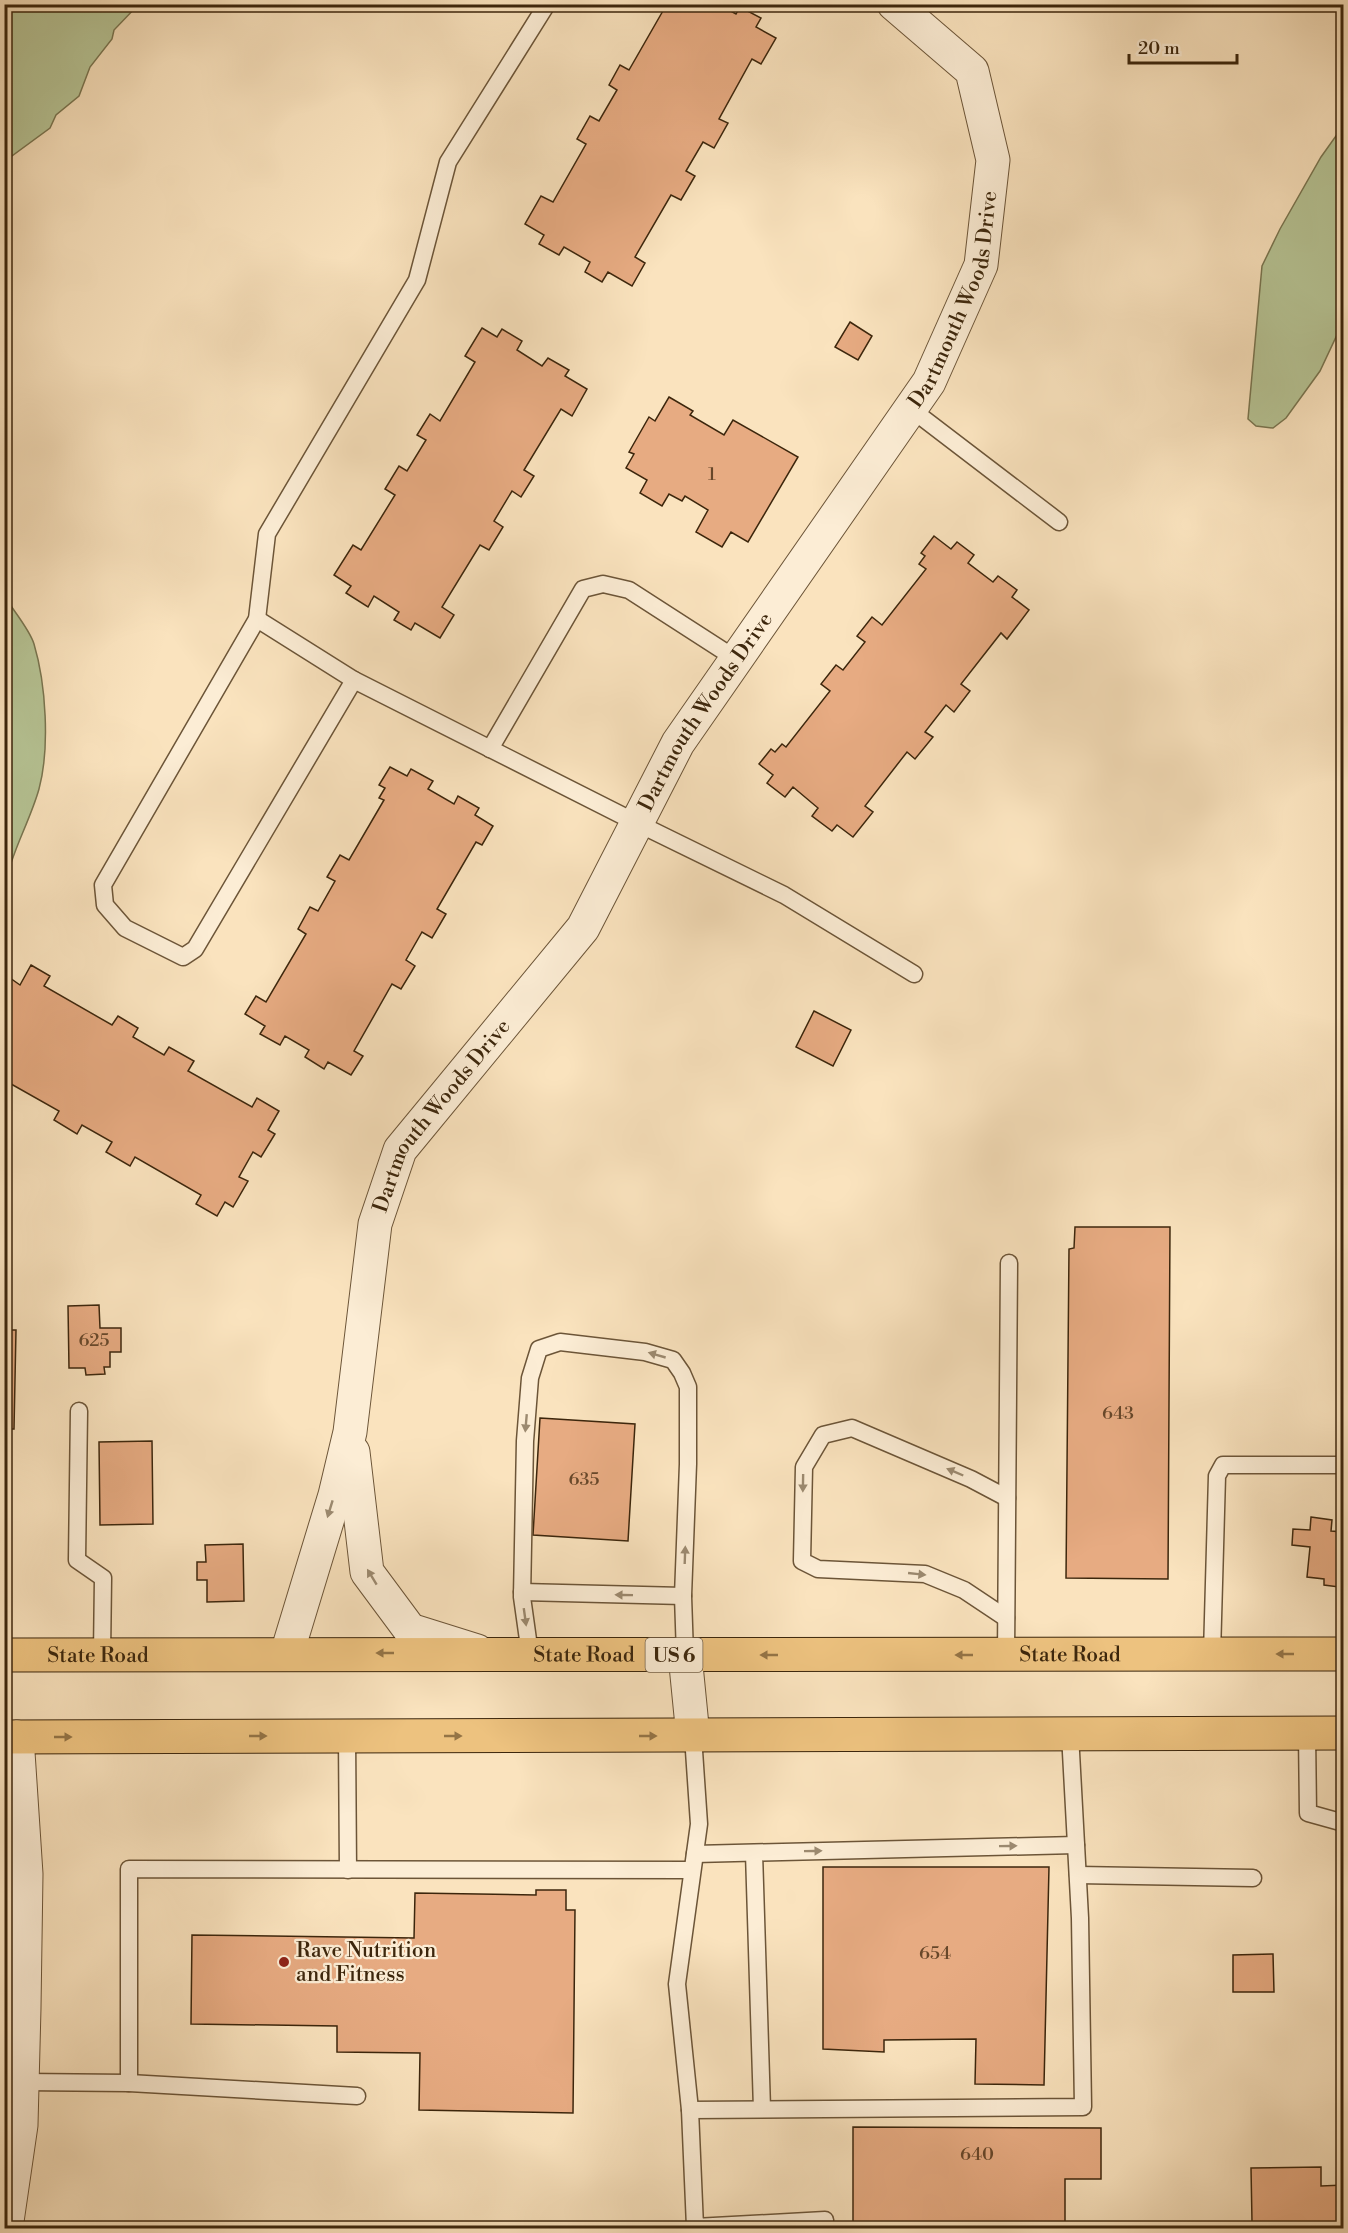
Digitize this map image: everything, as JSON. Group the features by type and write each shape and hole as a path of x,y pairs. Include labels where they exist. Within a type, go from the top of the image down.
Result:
{"main road":[{"name":"State Road","path":"4,1655 1344,1654"},
{"path":"11,1737 1344,1733"}],"street":[{"name":"Dartmouth Woods Drive","path":"287,1653 335,1495 350,1432 375,1224 400,1150 583,928 678,742 929,382 981,265 993,160 972,71 894,4"},
{"name":"Dartmouth Woods Drive","path":"350,1432 367,1572 410,1630 483,1653"},
{"path":"685,1655 693,1736"},
{"path":"6,2229 21,2125 16,2067 26,1874 11,1737"}],"lane":[{"path":"354,680 195,949 183,957 125,928 105,905 103,885 257,619 267,534 417,280 448,162 547,4"},
{"path":"911,409 1059,522"},
{"path":"490,749 583,589 603,584 629,590 736,659"},
{"path":"257,619 354,680 784,895 914,974"},
{"path":"1006,1654 1009,1263"},
{"path":"530,1654 522,1592 525,1441 530,1378 539,1349 560,1342 645,1352 673,1360 688,1387 683,1596 685,1655"},
{"path":"79,1410 77,1560 103,1578 102,1654"},
{"path":"1006,1618 964,1590 925,1574 818,1569 802,1561 804,1467 823,1435 852,1428 971,1479 1007,1498"},
{"path":"1212,1654 1217,1476 1223,1465 1344,1465"},
{"path":"522,1592 683,1596"},
{"path":"1307,1733 1308,1812 1344,1823"},
{"path":"690,2110 1083,2107 1078,1875 1070,1734"},
{"path":"347,1736 348,1870"},
{"path":"693,1736 699,1824 677,1984 690,2110 695,2226 825,2220"},
{"path":"129,2083 129,1869 348,1870 694,1862 754,1853 1076,1845"},
{"path":"754,1853 762,2109"},
{"path":"1078,1875 1252,1878"},
{"path":"16,2067 129,2083 357,2096"}],"green space":[{"path":"5,4 138,5 114,30 112,39 90,67 79,96 56,115 50,128 5,161"},
{"path":"1343,126 1343,322 1320,371 1286,418 1273,428 1256,426 1248,419 1262,266 1321,157"},
{"path":"5,597 34,644 44,697 45,755 39,789 5,884"}],"building":[{"path":"657,4 718,4 736,14 740,7 761,18 756,27 776,38 761,64 752,59 719,119 728,123 714,148 703,142 686,171 695,176 681,200 671,195 635,257 645,263 632,286 608,272 602,282 585,272 590,262 564,247 559,255 539,244 544,235 525,224 541,196 553,202 586,144 577,139 590,116 599,121 617,90 609,85 620,65 629,70 664,9"},
{"path":"850,322 872,336 858,360 835,347"},
{"path":"482,328 497,337 502,329 522,341 517,350 542,366 548,358 569,370 565,376 587,389 572,416 561,409 524,470 534,476 521,497 512,491 494,521 503,527 489,550 480,545 442,607 454,615 440,638 415,623 411,630 394,620 399,612 374,596 368,607 346,593 351,586 334,575 353,545 361,550 395,495 385,489 399,466 407,471 426,440 417,435 430,414 440,421 475,362 465,356"},
{"path":"669,397 693,411 690,415 724,435 733,420 798,457 748,542 731,532 722,547 696,532 708,510 685,496 682,501 669,494 662,506 640,493 647,480 626,468 634,454 629,452 649,417 655,421"},
{"path":"934,536 951,549 957,542 974,555 968,563 993,582 998,576 1017,590 1012,597 1029,610 1007,639 1001,633 961,684 970,691 954,712 946,705 925,732 933,737 915,759 907,752 865,806 873,812 853,837 837,825 832,831 812,816 818,808 793,787 785,797 767,783 773,775 759,764 771,749 775,752 782,744 786,747 830,691 821,684 836,665 843,670 865,642 857,636 872,617 882,625 926,569 919,564 925,556 921,553"},
{"path":"390,767 407,776 411,769 433,781 428,789 454,804 458,796 479,808 475,815 493,826 482,845 476,842 437,909 446,914 432,938 422,932 406,960 415,966 401,989 392,984 354,1051 363,1056 351,1075 328,1062 324,1069 305,1057 309,1050 285,1036 280,1045 260,1034 265,1026 245,1014 256,996 266,1002 306,934 298,929 310,907 318,911 335,881 327,877 340,855 349,860 384,800 379,798 385,788 379,785"},
{"path":"31,965 50,976 44,986 112,1025 118,1016 138,1028 133,1037 164,1055 169,1047 194,1061 188,1071 252,1107 257,1098 279,1111 268,1130 275,1134 261,1157 253,1152 239,1177 248,1181 233,1207 225,1202 217,1216 196,1204 201,1195 135,1157 130,1166 106,1152 112,1142 82,1125 77,1134 54,1120 59,1111 4,1080 4,1013 8,1007 4,1005 4,987 10,978 20,985"},
{"path":"814,1011 851,1030 833,1066 796,1047"},
{"path":"1075,1227 1170,1227 1168,1579 1066,1578 1069,1249 1074,1248"},
{"path":"99,1305 100,1328 121,1328 121,1352 110,1352 110,1367 104,1367 105,1374 86,1375 85,1368 69,1368 68,1306"},
{"path":"4,1330 16,1330 14,1429 4,1429"},
{"path":"540,1418 635,1424 628,1541 533,1535"},
{"path":"152,1441 153,1524 100,1525 99,1442"},
{"path":"1311,1517 1332,1520 1331,1531 1344,1532 1344,1577 1340,1577 1339,1587 1324,1585 1324,1579 1307,1577 1310,1547 1292,1545 1293,1529 1310,1530"},
{"path":"243,1544 244,1601 207,1602 207,1580 197,1580 197,1562 206,1562 205,1545"},
{"path":"823,1867 1049,1867 1044,2085 975,2084 976,2039 884,2040 884,2052 823,2049"},
{"path":"1340,1885 1344,1885 1344,1971 1342,1971"},
{"path":"536,1890 566,1890 566,1910 575,1910 573,2113 419,2110 420,2053 337,2052 337,2026 191,2024 192,1935 414,1938 415,1893 536,1895"},
{"path":"1273,1954 1274,1992 1233,1992 1233,1955"},
{"path":"853,2127 1101,2128 1101,2179 1065,2179 1065,2228 853,2228"},
{"path":"1321,2167 1321,2186 1344,2185 1344,2227 1209,2228 1209,2223 1252,2222 1251,2168"}],"place":[{"name":"Rave Nutrition and Fitness","path":"284,1962"}]}
